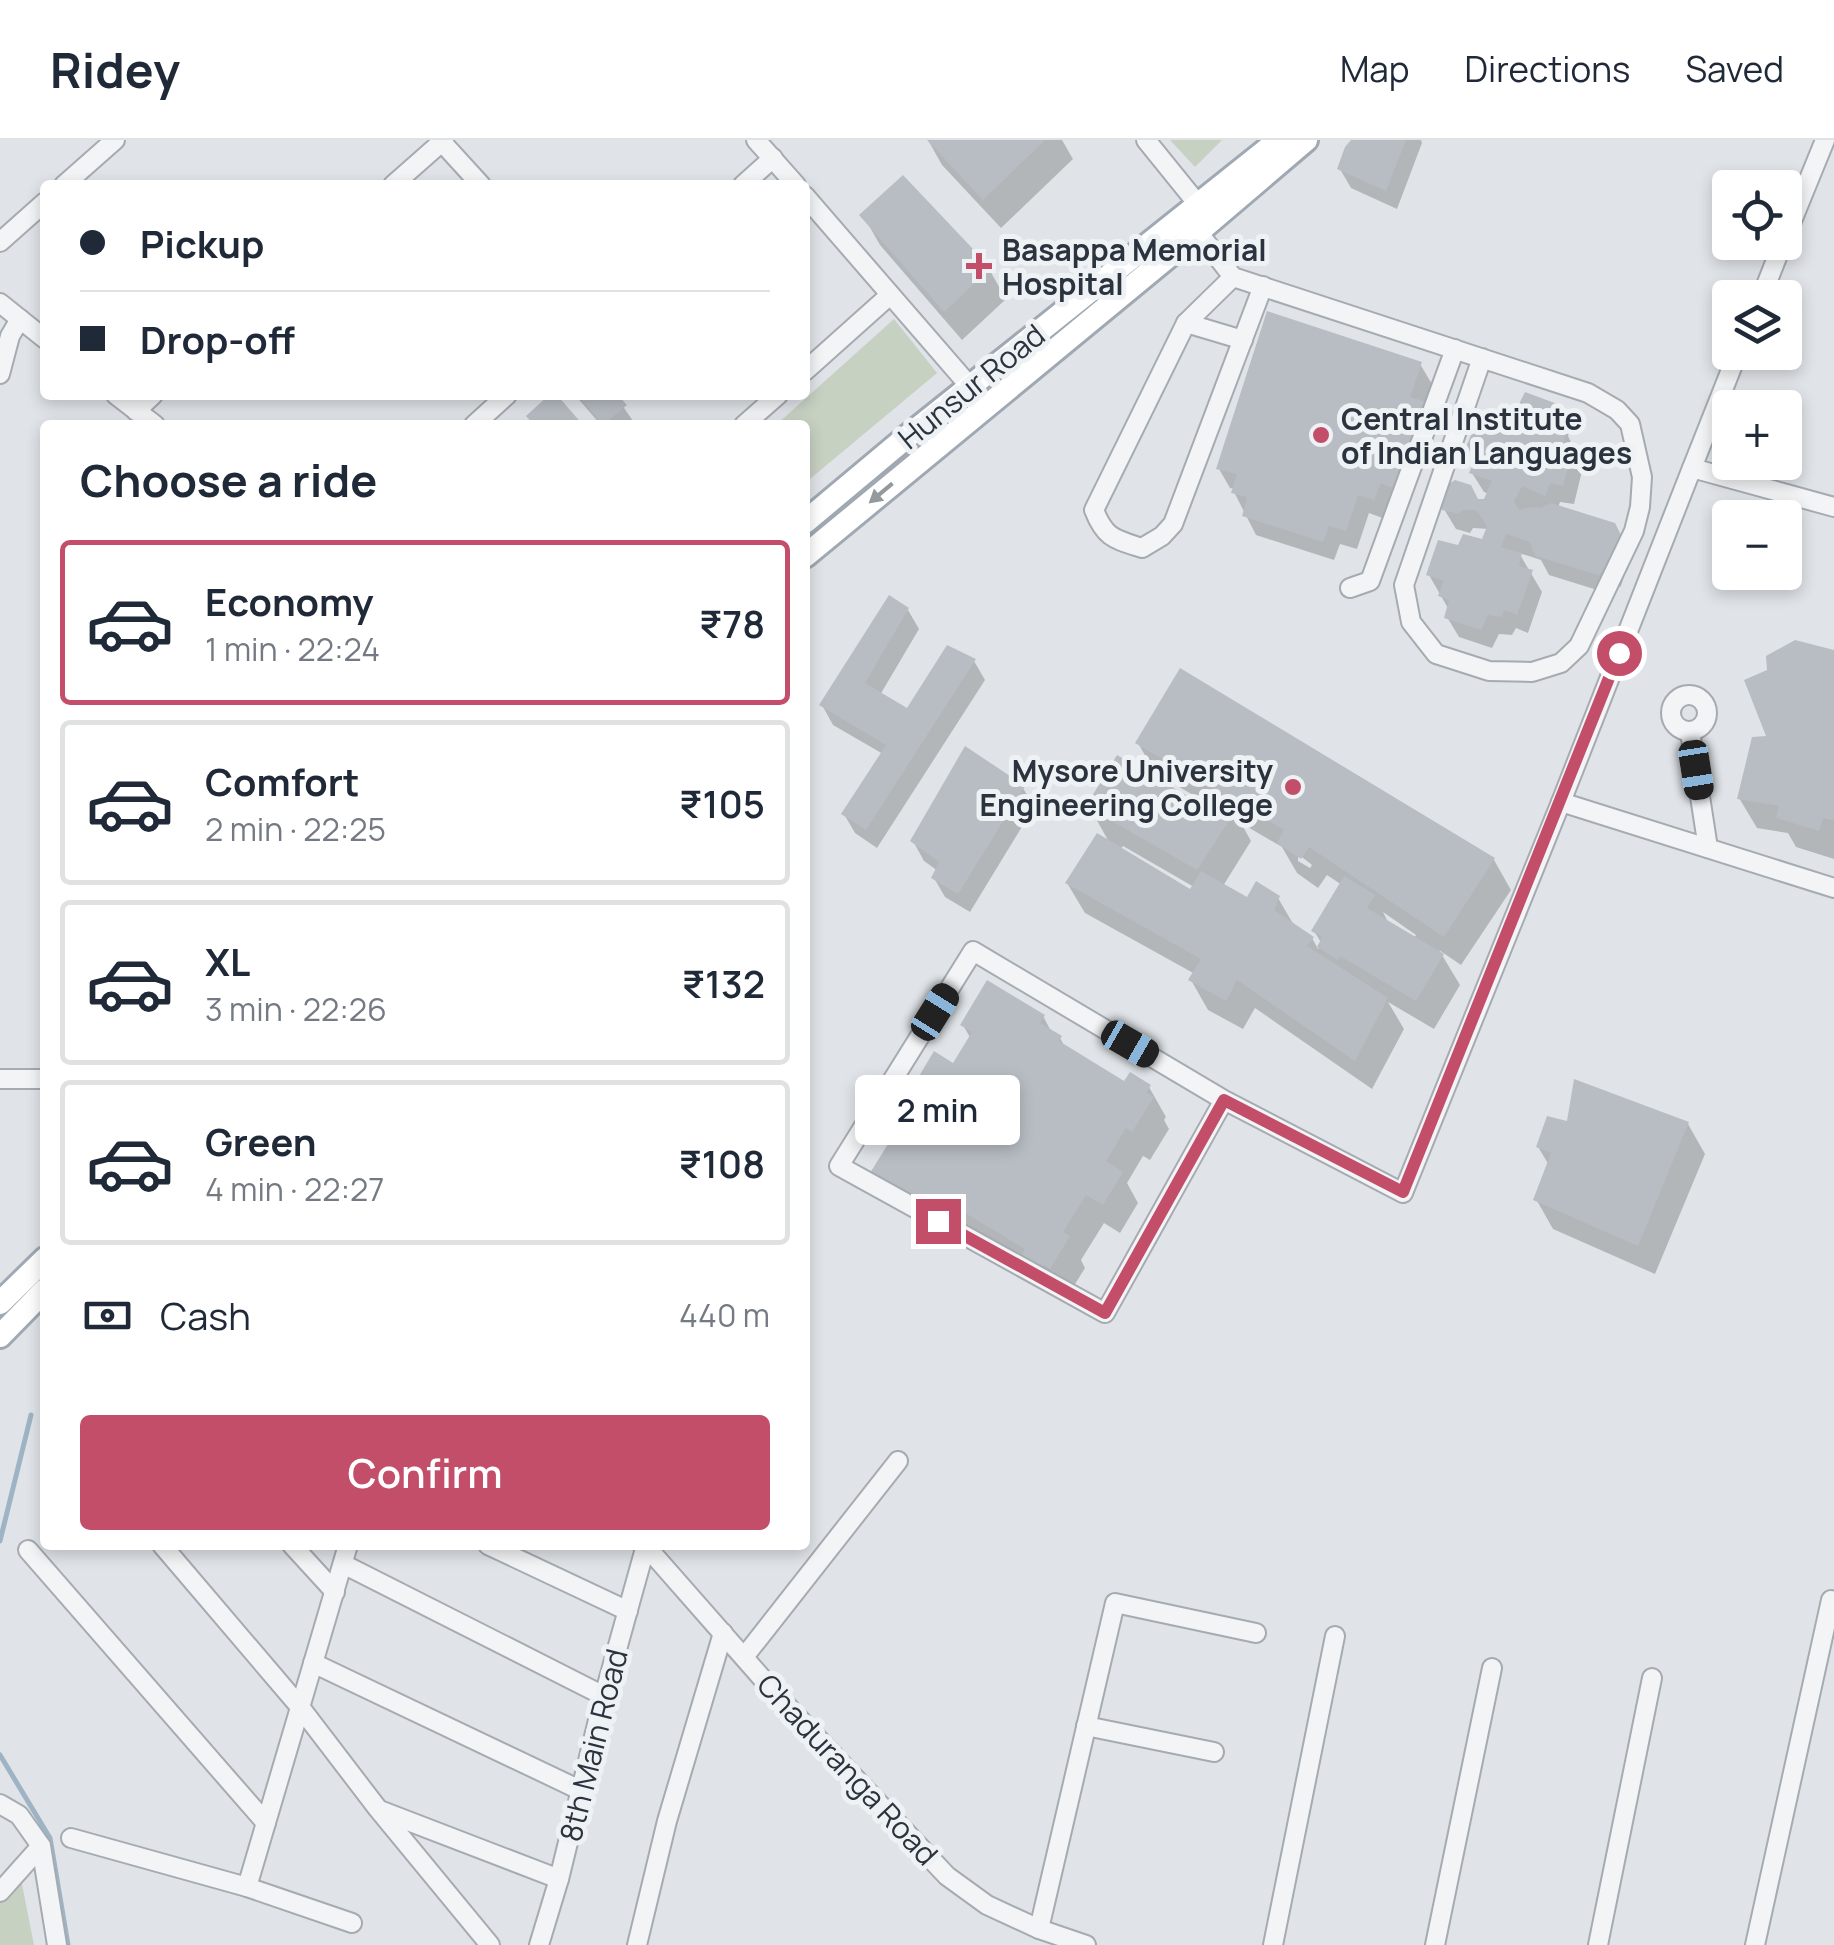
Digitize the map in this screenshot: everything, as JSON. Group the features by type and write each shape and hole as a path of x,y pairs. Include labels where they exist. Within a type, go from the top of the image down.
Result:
{"main road":[{"name":"Hunsur Road","path":"810,518 970,387 1203,219 1279,140"},
{"path":"810,552 1203,219 1306,140"},
{"path":"0,1304 40,1264"},
{"path":"0,1336 40,1296"}],"street":[{"path":"70,180 115,140"},
{"path":"756,140 792,180"},
{"path":"1146,140 1203,219 1233,276 1456,349 1588,393 1630,424 1642,478 1634,531 1580,646 1561,663 1532,672 1490,671 1436,654 1411,622 1404,586 1482,358"},
{"path":"1802,195 1824,140"},
{"path":"398,180 442,141 477,180"},
{"path":"749,180 773,158"},
{"path":"810,202 986,406"},
{"path":"0,242 40,206"},
{"path":"1233,276 1186,323 1094,510 1102,530 1120,541 1142,548 1173,524 1263,286"},
{"path":"810,366 890,294"},
{"path":"0,303 40,335"},
{"path":"0,374 3,346 20,319"},
{"path":"1186,323 1243,340"},
{"path":"1350,588 1370,581 1456,349"},
{"path":"1224,1100 1105,1313 839,1166 973,951 1224,1100 1403,1192 1731,370"},
{"path":"122,400 148,420"},
{"path":"136,411 148,400"},
{"path":"480,420 502,400"},
{"path":"750,420 772,400"},
{"path":"1692,468 1834,507"},
{"path":"1690,732 1708,848"},
{"path":"1561,802 1834,888"},
{"path":"0,1078 40,1079"},
{"path":"744,1657 898,1461"},
{"path":"28,1550 266,1823"},
{"path":"166,1550 300,1707 378,1810 490,1945"},
{"path":"297,1550 335,1592"},
{"path":"246,1887 347,1550"},
{"path":"499,1550 628,1611"},
{"name":"8th Main Road","path":"539,1945 645,1550"},
{"name":"Chaduranga Road","path":"650,1550 947,1876 986,1905 1086,1945"},
{"path":"343,1564 604,1696"},
{"path":"1755,1945 1831,1600"},
{"path":"1039,1928 1115,1603 1256,1633"},
{"path":"637,1945 667,1821 723,1633"},
{"path":"1273,1945 1336,1636"},
{"path":"314,1663 580,1790"},
{"path":"1435,1945 1492,1668"},
{"path":"1598,1945 1652,1678"},
{"path":"1086,1726 1214,1752"},
{"path":"0,1804 19,1814 41,1846 58,1945"},
{"path":"378,1810 559,1879"},
{"path":"71,1838 246,1887 352,1923"},
{"path":"0,1892 41,1846"}],"green space":[{"path":"1170,140 1222,140 1195,167"},
{"path":"894,319 937,373 810,479 810,420 782,420 804,400 810,400 810,394"},
{"path":"21,1879 34,1945 0,1945 0,1903"}],"building":[{"path":"927,140 1045,140 983,200"},
{"path":"1351,140 1406,140 1386,191 1337,169"},
{"path":"903,175 991,268 944,312 859,215"},
{"name":"Central Institute of Indian Languages","path":"1267,311 1422,362 1410,397 1426,402 1395,489 1381,483 1374,500 1358,495 1346,531 1329,526 1323,542 1242,516 1247,497 1231,493 1237,474 1216,469"},
{"path":"1525,392 1560,405 1556,424 1566,428 1564,441 1574,446 1563,486 1550,483 1545,496 1522,486 1514,501 1519,510 1551,503 1615,523 1621,535 1611,566 1598,575 1535,556 1530,542 1506,534 1501,547 1522,553 1519,566 1533,570 1517,615 1505,610 1501,617 1488,615 1481,630 1444,618 1449,600 1438,596 1444,581 1426,575 1438,540 1458,545 1463,534 1482,539 1487,526 1476,510 1462,510 1459,514 1442,510 1439,501 1444,487 1455,480 1471,485 1478,499 1484,499 1492,481 1469,473 1476,457 1464,452 1481,411 1501,415 1503,409 1515,412"},
{"path":"544,400 561,400 579,420 530,420 526,416"},
{"path":"581,400 622,400 627,405 609,420 599,420"},
{"path":"889,595 909,608 865,683 907,708 947,645 976,659 866,830 841,814 886,745 819,705"},
{"path":"1795,640 1834,650 1834,818 1823,818 1819,831 1776,818 1779,806 1737,799 1752,737 1766,736 1744,680 1767,670 1766,656"},
{"name":"Mysore University Engineering College","path":"1180,668 1495,858 1444,937 1309,847 1301,859 1277,843 1284,830 1135,743"},
{"path":"965,746 1025,786 958,894 931,878 939,862 910,841"},
{"name":"Mysore University Engineering College","path":"1117,755 1203,805 1209,794 1236,810 1197,870 1086,806"},
{"name":"Mysore University Engineering College","path":"1097,833 1190,889 1201,871 1247,897 1256,881 1280,896 1274,910 1314,937 1307,946 1388,998 1355,1061 1237,980 1226,1001 1188,980 1201,959 1065,883"},
{"name":"Mysore University Engineering College","path":"1344,876 1375,895 1367,908 1444,954 1416,1001 1340,956 1338,960 1317,947 1322,937 1311,931"},
{"path":"987,980 1045,1015 1040,1023 1062,1036 1059,1041 1124,1081 1130,1072 1151,1085 1146,1093 1154,1097 1132,1132 1126,1128 1106,1161 1123,1172 1103,1205 1086,1195 1063,1232 1070,1236 1050,1269 1044,1265 1041,1270 1020,1258 1025,1249 962,1211 957,1219 936,1206 939,1201 934,1198 928,1209 870,1173 898,1128 911,1137 933,1101 912,1088 934,1051 953,1063 972,1032 960,1025"},
{"path":"1574,1079 1689,1122 1638,1246 1533,1200 1551,1153 1536,1147 1547,1116 1567,1121"}],"waterway":[{"path":"0,1541 31,1415"},
{"path":"0,1755 50,1838 68,1945"}],"place":[{"name":"Basappa Memorial Hospital","path":"979,266"},
{"name":"Central Institute of Indian Languages","path":"1321,435"},
{"name":"Mysore University Engineering College","path":"1293,787"}],"route":[{"path":"938,1221 1105,1313 1224,1100 1403,1192 1619,653"}]}
